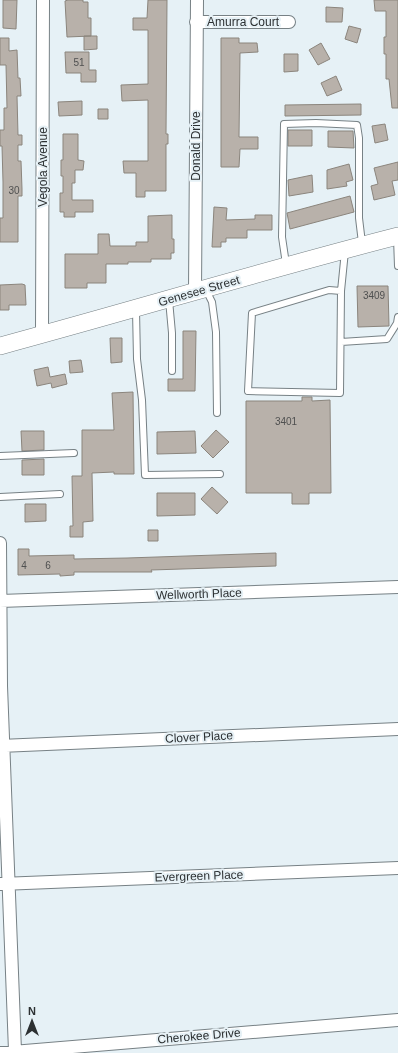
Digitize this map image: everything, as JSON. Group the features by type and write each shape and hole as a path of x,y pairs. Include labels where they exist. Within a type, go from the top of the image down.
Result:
{"main road":[{"name":"Genesee Street","path":"0,346 169,300 345,249 397,236"}],"street":[{"name":"Vegola Avenue","path":"42,335 43,0"},
{"name":"Donald Drive","path":"196,0 200,290"},
{"name":"Amurra Court","path":"196,22 289,22"},
{"path":"0,543 4,884 15,1051"},
{"name":"Wellworth Place","path":"0,601 398,587"},
{"name":"Clover Place","path":"2,746 398,728"},
{"name":"Evergreen Place","path":"4,884 398,868"},
{"name":"Cherokee Drive","path":"0,1053 398,1020"}],"lane":[{"path":"287,266 282,237 284,124 316,123 357,125 359,138 359,218 363,245"},
{"path":"397,236 398,266"},
{"path":"341,290 329,290 252,313 248,391 340,393 341,290 345,249"},
{"path":"200,290 212,302 216,332 217,413"},
{"path":"169,300 172,333 172,371"},
{"path":"136,309 137,359 142,400 145,475 220,474"},
{"path":"341,342 387,339 397,323 398,317"},
{"path":"0,456 74,453"},
{"path":"0,497 60,494"}],"building":[{"path":"3,0 17,0 16,29 3,28"},
{"path":"83,0 83,2 88,2 88,18 91,18 91,36 67,37 65,1"},
{"path":"148,0 167,0 166,134 168,134 168,144 166,144 166,191 145,191 145,197 136,197 136,173 124,173 123,161 148,161 148,100 122,101 121,85 148,84 148,30 133,30 133,18 147,18"},
{"path":"374,0 398,0 398,108 392,108 389,79 386,79 384,37 386,37 386,11 375,11"},
{"path":"326,7 343,8 342,22 326,22"},
{"path":"349,26 361,29 357,43 345,39"},
{"path":"84,36 97,36 97,49 84,50"},
{"path":"0,38 9,38 9,51 17,50 18,78 20,78 21,96 17,96 18,135 22,135 22,145 18,145 18,161 21,161 22,196 18,196 18,242 0,242 0,218 3,218 3,182 0,130 4,130 4,108 7,108 6,65 0,65"},
{"path":"221,38 239,38 239,43 257,43 258,52 240,53 239,137 258,137 258,149 240,149 239,167 221,167"},
{"path":"321,43 330,59 318,65 309,50"},
{"path":"65,52 89,52 89,70 96,70 96,82 81,82 81,73 66,73"},
{"path":"284,54 298,54 298,71 284,72"},
{"path":"336,76 342,90 327,96 321,83"},
{"path":"82,101 82,115 59,116 58,102"},
{"path":"361,104 361,115 285,116 285,105"},
{"path":"98,109 108,109 108,119 98,119"},
{"path":"385,124 388,140 375,143 372,126"},
{"path":"288,130 312,130 312,146 288,146"},
{"path":"328,131 353,131 354,148 328,147"},
{"path":"63,134 78,134 78,160 84,161 83,170 75,170 75,183 72,183 72,200 93,200 93,212 75,212 75,217 64,217 64,212 60,212 60,193 63,193 61,160 63,160"},
{"path":"398,162 398,180 392,181 395,195 374,200 371,186 378,184 374,168"},
{"path":"349,164 353,180 346,182 347,186 327,189 327,170"},
{"path":"312,175 313,192 289,196 288,180"},
{"path":"350,196 354,212 290,229 287,213"},
{"path":"214,207 227,208 226,220 255,219 255,215 272,215 272,230 247,230 247,238 226,238 226,242 221,242 221,247 212,247"},
{"path":"172,215 172,239 174,239 174,253 171,253 171,259 151,259 151,262 128,262 128,264 106,264 106,283 87,283 87,288 65,288 65,254 98,254 98,234 109,234 110,246 136,246 136,242 148,242 148,216"},
{"path":"0,285 25,285 26,305 9,305 9,310 0,310"},
{"path":"357,286 388,286 389,326 358,327"},
{"path":"183,331 196,331 195,391 168,391 168,379 183,379"},
{"path":"110,338 122,338 122,362 111,363"},
{"path":"81,360 83,372 70,373 69,361"},
{"path":"48,367 50,377 65,374 67,384 52,388 51,383 37,386 34,370"},
{"path":"133,392 134,474 114,474 114,472 92,473 93,521 83,522 83,537 70,537 70,526 73,526 72,476 82,476 82,430 114,430 112,393"},
{"path":"302,397 312,397 312,401 330,400 331,493 309,493 309,504 292,504 292,493 246,493 246,401 302,401"},
{"path":"216,430 229,442 213,458 201,446"},
{"path":"21,431 44,431 44,450 22,451"},
{"path":"195,431 196,453 157,454 157,432"},
{"path":"44,459 44,475 22,475 22,460"},
{"path":"212,487 228,502 217,514 201,499"},
{"path":"157,493 195,493 195,515 157,516"},
{"path":"25,504 46,504 46,521 25,522"},
{"path":"148,530 158,530 158,541 148,541"},
{"path":"18,549 29,549 29,556 74,555 74,559 276,553 276,566 151,570 152,572 74,572 74,575 60,576 60,574 18,575"}]}
